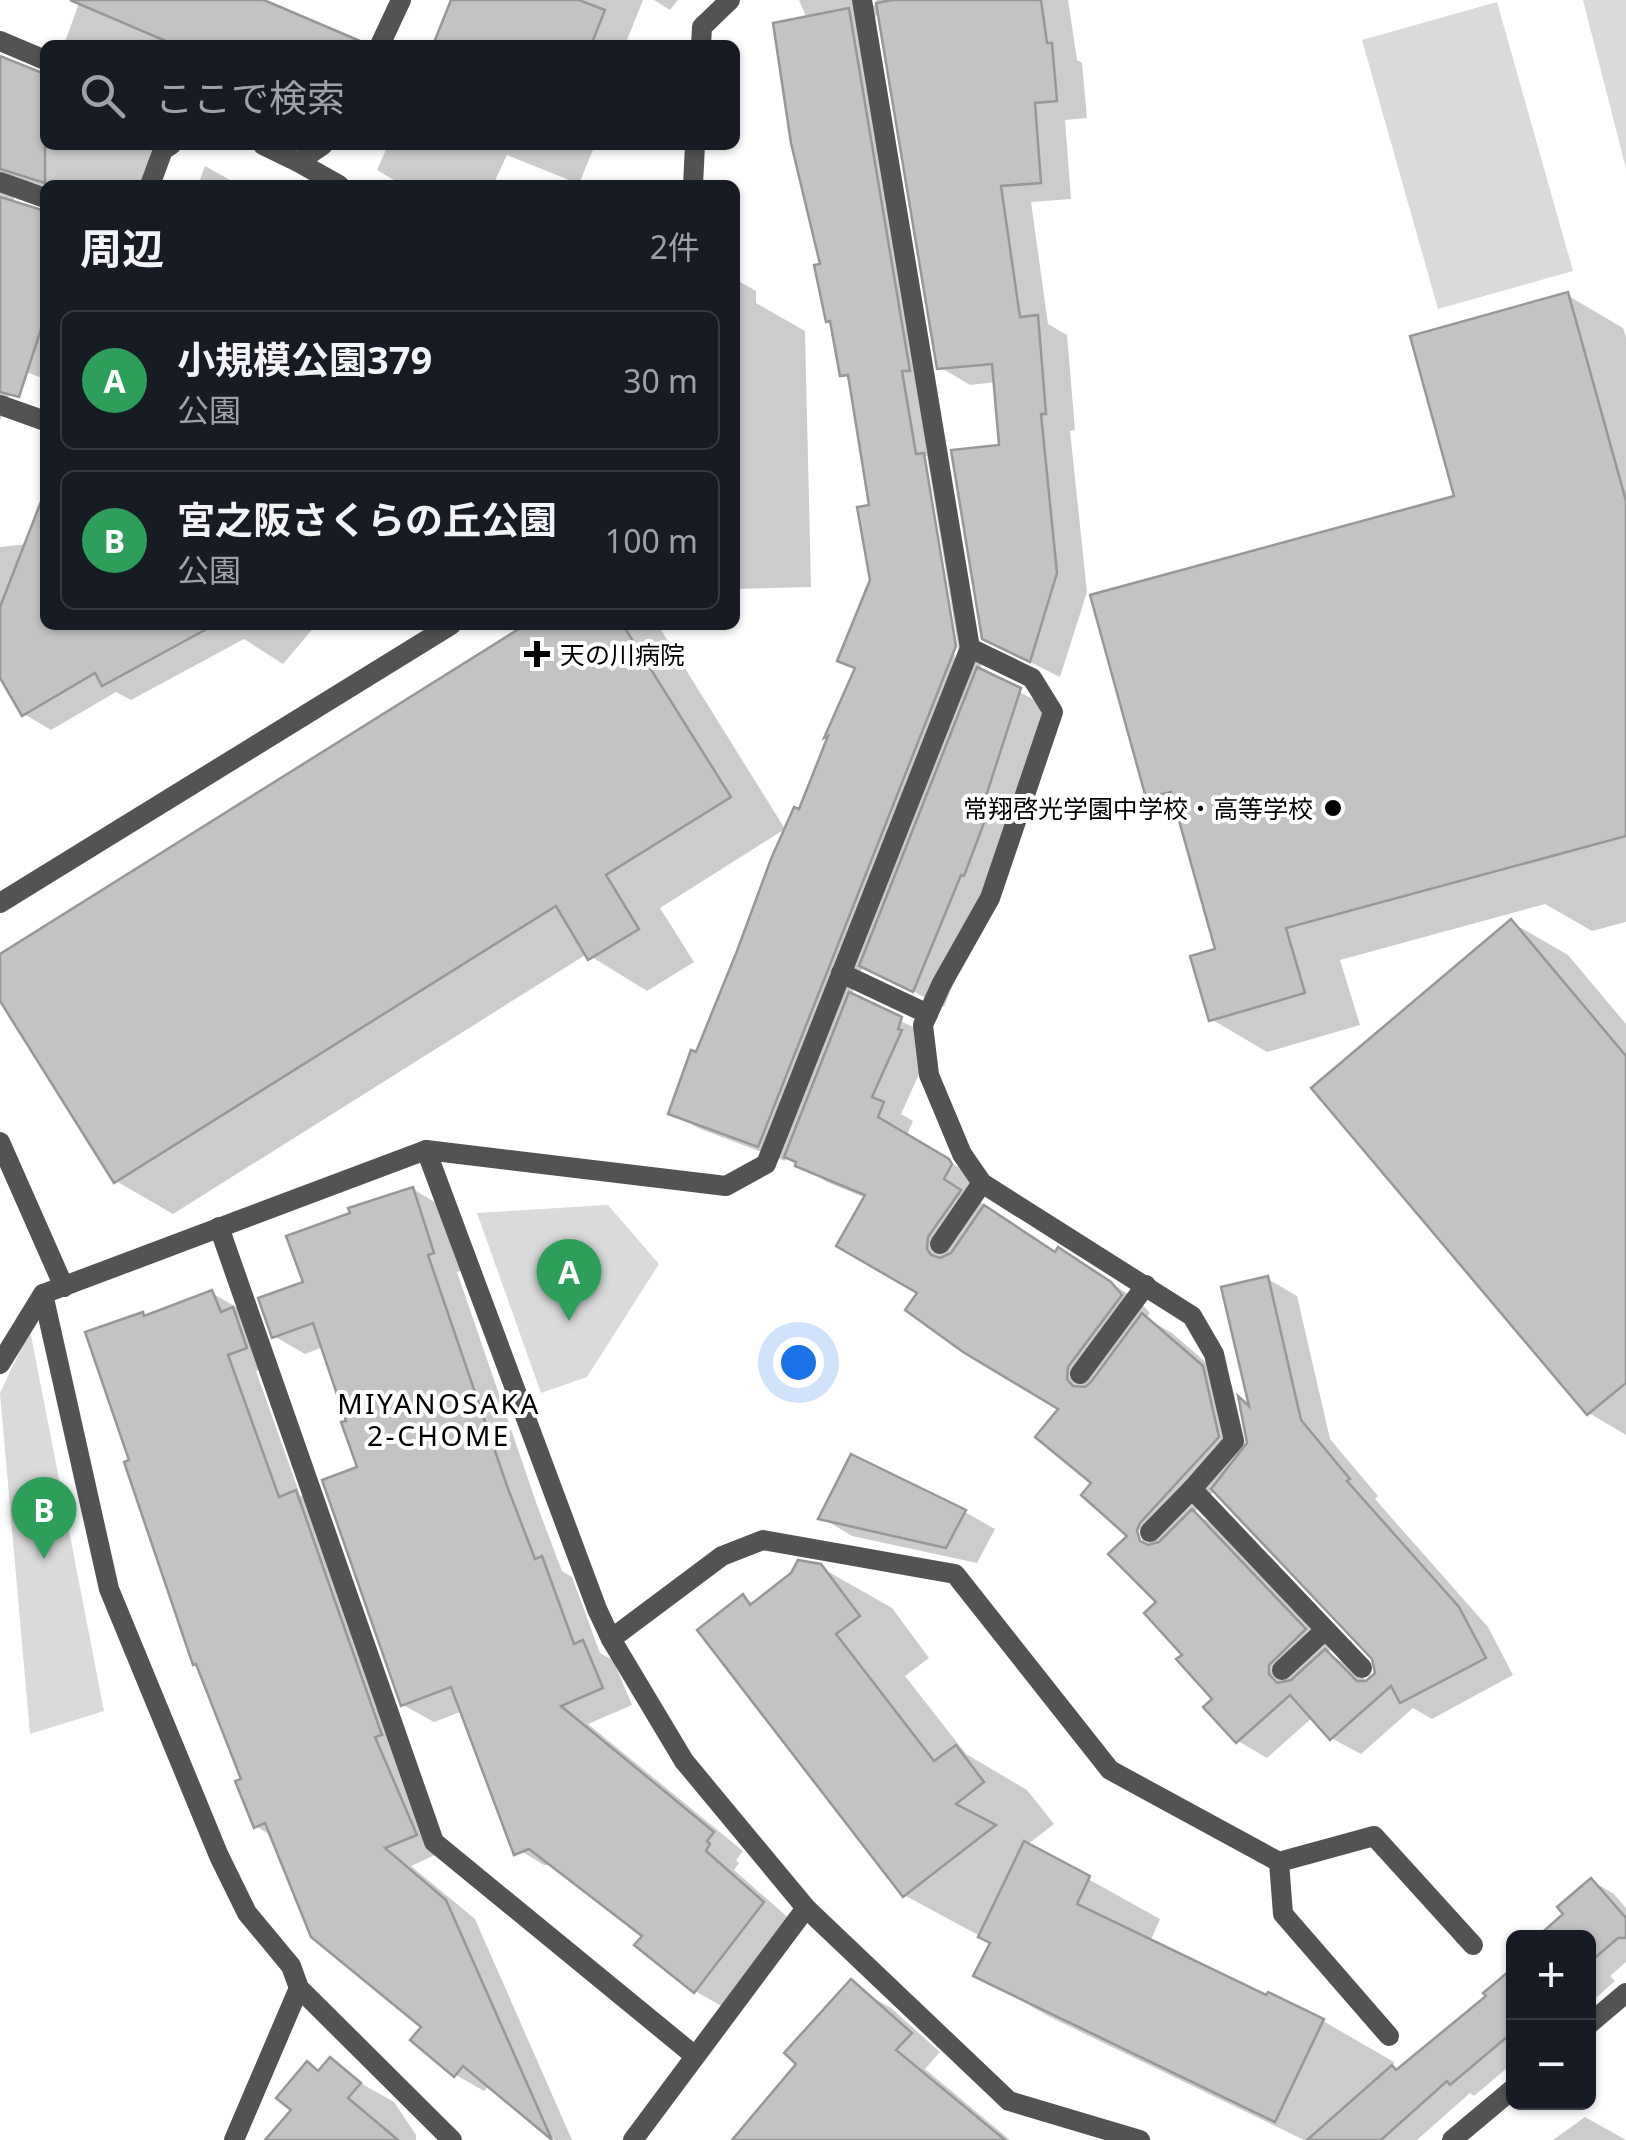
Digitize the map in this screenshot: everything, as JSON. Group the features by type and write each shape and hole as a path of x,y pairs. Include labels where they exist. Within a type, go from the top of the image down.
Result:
{"street":[{"path":"382,40 400,0"},
{"path":"701,40 702,27 730,0"},
{"path":"0,1364 43,1294 426,1150 726,1186 766,1164 970,648 862,0"},
{"path":"0,40 40,58"},
{"path":"152,180 163,150"},
{"path":"274,150 330,180"},
{"path":"298,162 316,150"},
{"path":"693,180 695,150"},
{"path":"0,182 40,196"},
{"path":"0,405 40,419"},
{"path":"0,904 443,630"},
{"path":"970,648 1032,678 1053,712 990,898 924,1025 928,1075 962,1154 982,1183 1192,1316 1214,1354 1234,1442 1150,1532"},
{"path":"840,972 928,1014"},
{"path":"0,1142 64,1287"},
{"path":"426,1150 611,1640 684,1761 806,1908 1009,2101 1129,2138"},
{"path":"940,1244 982,1183"},
{"path":"219,1226 434,1842 695,2056"},
{"path":"1080,1374 1146,1286"},
{"path":"43,1294 109,1590 218,1856 247,1913 291,1966 299,1988 452,2140"},
{"path":"1192,1489 1362,1668"},
{"path":"611,1640 722,1556 763,1540 955,1574 1110,1770 1279,1862 1374,1836 1474,1945"},
{"path":"1282,1670 1325,1630"},
{"path":"1279,1862 1283,1914 1389,2036"},
{"path":"633,2140 806,1908"},
{"path":"234,2140 299,1988"},
{"path":"1594,2020 1626,1993"},
{"path":"1452,2140 1506,2095"}],"shaded area":[{"path":"1583,0 1626,0 1626,169"},
{"path":"1497,2 1573,271 1438,309 1362,40"},
{"path":"608,1205 659,1264 587,1377 541,1393 477,1213"},
{"path":"30,1330 104,1711 30,1734 0,1393"}],"building":[{"path":"70,0 264,0 358,40 163,40"},
{"path":"451,0 579,0 605,10 593,40 435,40"},
{"path":"1041,0 1047,43 1052,43 1057,101 1035,103 1041,183 1001,186 1020,317 1038,315 1046,414 1041,414 1057,573 1030,662 982,639 951,450 999,445 992,364 937,369 876,3"},
{"path":"849,8 910,371 902,371 916,454 924,453 956,646 758,1147 668,1114 771,859 794,807 799,809 855,668 837,661 870,580 857,507 869,505 848,375 840,376 830,321 826,322 814,265 820,264 791,143 773,23"},
{"path":"0,56 40,72 40,150 45,150 45,180 0,169"},
{"path":"0,197 40,209 40,332 19,397 0,392"},
{"path":"1568,292 1626,501 1626,836 1286,928 1305,993 1209,1021 1190,956 1215,949 1171,792 1146,798 1090,595 1454,496 1410,336"},
{"path":"40,504 40,630 205,630 102,686 95,673 22,716 0,678 0,607"},
{"path":"517,630 626,630 731,797 606,875 639,929 588,960 556,906 114,1183 0,1001 0,954"},
{"path":"977,667 1021,688 986,796 993,799 913,992 859,966"},
{"path":"1511,919 1626,1056 1626,1383 1587,1415 1311,1088"},
{"path":"849,992 902,1017 898,1029 902,1030 872,1097 884,1102 878,1117 949,1159 952,1164 944,1179 961,1190 928,1237 931,1255 940,1258 951,1253 984,1205 1055,1252 1058,1247 1111,1282 1122,1295 1068,1367 1067,1379 1073,1386 1085,1387 1091,1382 1142,1313 1203,1366 1219,1437 1140,1523 1140,1541 1148,1545 1159,1542 1192,1509 1306,1629 1269,1665 1269,1674 1277,1683 1291,1680 1325,1649 1357,1681 1366,1681 1375,1673 1372,1659 1211,1489 1247,1443 1238,1396 1249,1406 1221,1287 1268,1276 1301,1420 1350,1479 1347,1481 1459,1607 1486,1658 1400,1703 1391,1686 1330,1740 1290,1695 1236,1743 1203,1707 1212,1699 1176,1659 1182,1655 1144,1613 1156,1602 1108,1554 1127,1536 1081,1495 1091,1483 1035,1437 1058,1409 963,1352 905,1310 917,1293 836,1246 865,1195 795,1166 796,1162 784,1157"},
{"path":"413,1187 434,1253 428,1255 507,1486 535,1559 542,1556 574,1644 583,1640 603,1688 561,1706 714,1832 706,1851 764,1902 694,1993 634,1945 642,1936 529,1849 514,1855 451,1687 401,1706 322,1480 357,1467 313,1323 272,1338 258,1298 303,1282 286,1236 350,1213 348,1208"},
{"path":"212,1290 221,1312 233,1307 247,1348 228,1355 279,1497 296,1490 382,1735 375,1737 417,1835 385,1848 446,1900 552,2140 463,2066 454,2077 410,2040 421,2027 311,1937 265,1823 254,1828 235,1781 241,1779 196,1664 193,1665 124,1462 129,1460 85,1332 143,1312 144,1316"},
{"path":"851,1454 966,1510 946,1548 818,1519"},
{"path":"798,1560 821,1564 860,1616 836,1634 934,1761 956,1745 984,1782 956,1804 996,1825 903,1897 697,1630 743,1594 750,1605 791,1573"},
{"path":"1024,1841 1090,1876 1077,1904 1324,2019 1275,2122 973,1976 990,1943 978,1937"},
{"path":"1591,1878 1626,1918 1626,1938 1618,1938 1596,1957 1596,1930 1545,1930 1563,1914 1557,1907"},
{"path":"1506,1974 1506,2038 1450,2085 1447,2081 1381,2140 1307,2140 1392,2065 1396,2070 1486,1996 1483,1993"},
{"path":"851,1979 912,2033 896,2050 1005,2140 732,2140 796,2064 784,2053"},
{"path":"330,2057 361,2083 348,2098 398,2140 265,2140 291,2110 276,2098 307,2061 318,2071"}],"place":[{"name":"天の川病院","path":"537,654"},
{"name":"常翔啓光学園中学校・高等学校","path":"1333,808"},
{"name":"小規模公園379","path":"569,1321"},
{"name":"宮之阪さくらの丘公園","path":"44,1559"}],"district":[{"name":"MIYANOSAKA 2-CHOME","path":"439,1419"}]}
